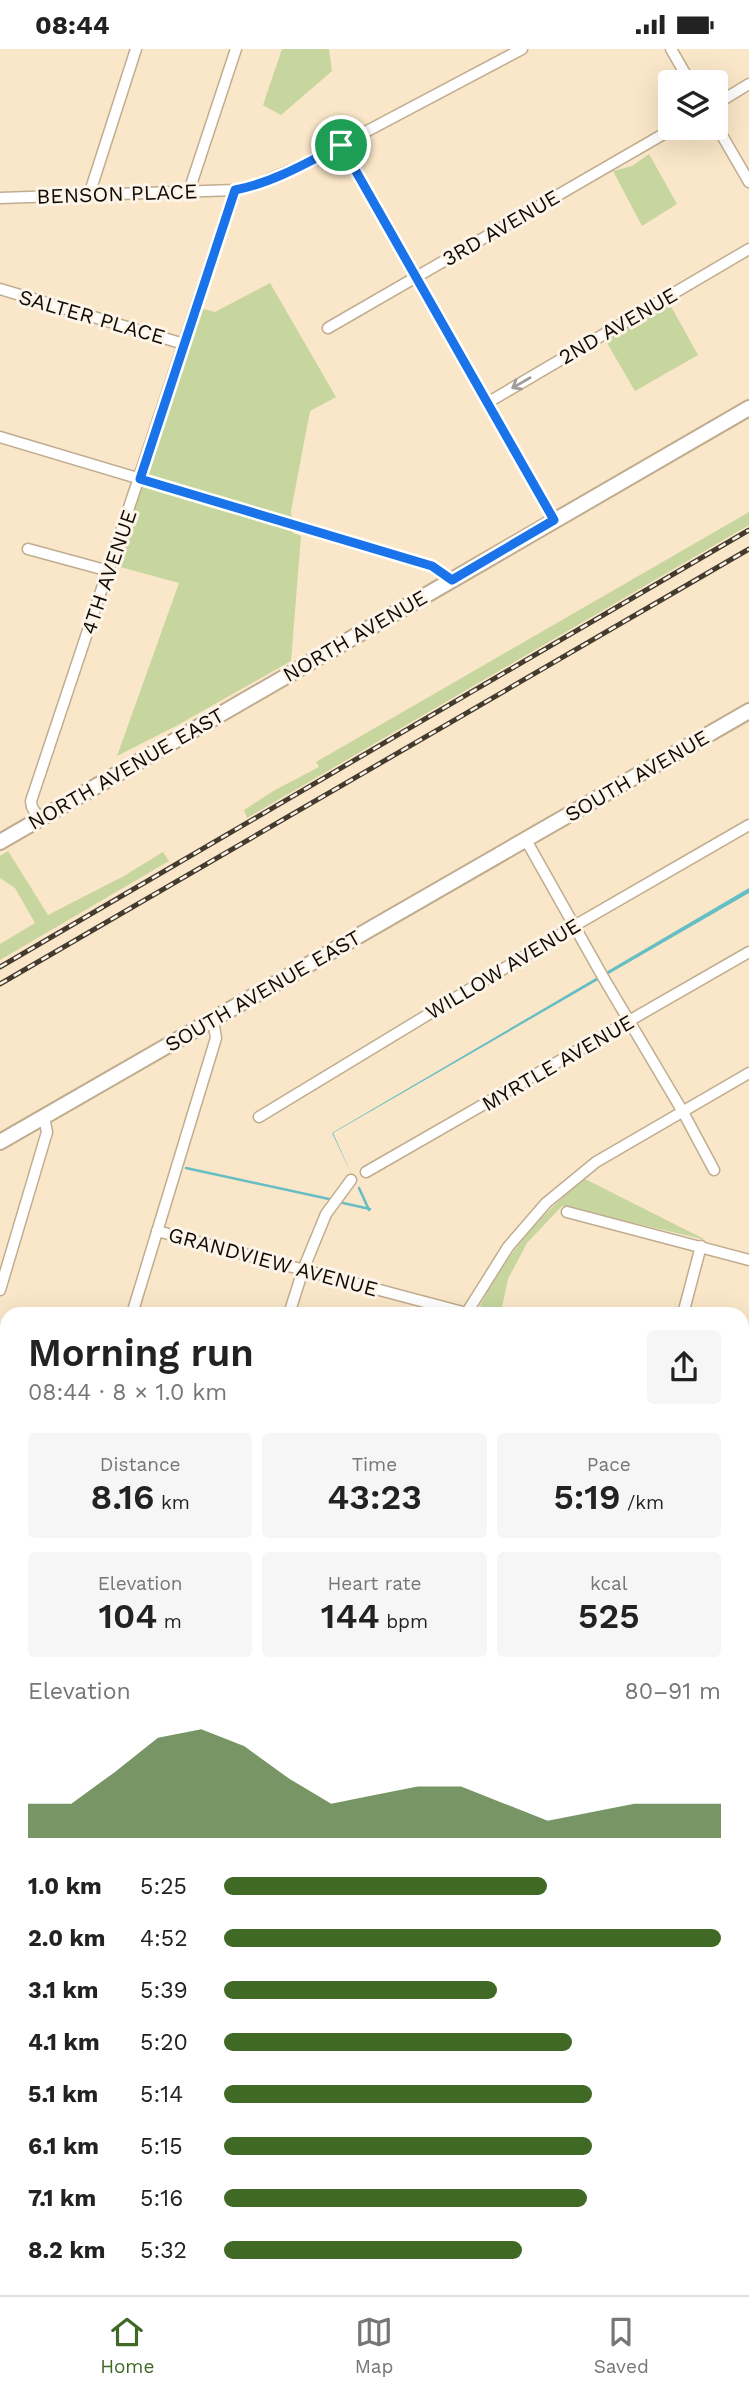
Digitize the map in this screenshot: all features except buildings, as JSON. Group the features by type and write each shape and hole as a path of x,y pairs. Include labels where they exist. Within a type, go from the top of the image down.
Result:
{"main road":[{"name":"NORTH AVENUE","path":"252,696 749,408"},
{"name":"NORTH AVENUE EAST","path":"0,842 252,696"},
{"name":"SOUTH AVENUE","path":"526,840 749,711"},
{"name":"SOUTH AVENUE EAST","path":"0,1142 526,840"}],"street":[{"path":"89,195 136,49"},
{"path":"189,191 236,49"},
{"path":"235,190 253,186 303,165 522,49"},
{"path":"671,49 683,70"},
{"path":"728,97 749,84"},
{"name":"3RD AVENUE","path":"328,328 658,137"},
{"path":"725,140 749,182"},
{"path":"341,145 554,520"},
{"name":"BENSON PLACE","path":"0,198 235,190"},
{"name":"4TH AVENUE","path":"39,819 31,801 235,190"},
{"name":"2ND AVENUE","path":"488,403 749,249"},
{"name":"SALTER PLACE","path":"0,289 184,344"},
{"path":"0,437 432,566 452,580"},
{"path":"28,549 109,571"},
{"name":"WILLOW AVENUE","path":"259,1117 574,926 749,825"},
{"path":"526,840 714,1170"},
{"name":"MYRTLE AVENUE","path":"366,1172 749,952"},
{"path":"134,1307 216,1038 213,1020"},
{"path":"472,1307 508,1247 546,1203 596,1162 749,1073"},
{"path":"0,1290 47,1132 44,1117"},
{"path":"291,1307 326,1215 351,1180"},
{"path":"567,1212 749,1259"},
{"name":"GRANDVIEW AVENUE","path":"157,1231 442,1307"},
{"path":"685,1307 701,1246"}],"green space":[{"path":"282,49 329,49 332,71 281,115 263,105"},
{"path":"649,154 677,204 642,226 613,171 632,166"},
{"path":"270,283 336,397 310,411 291,511 293,533 301,536 291,661 117,756 179,583 113,565 193,306 215,312"},
{"path":"668,301 698,355 635,391 604,338"},
{"path":"749,512 749,525 247,818 244,810 319,767 316,762"},
{"path":"8,851 48,915 124,876 163,852 169,861 0,960 0,944 35,923 15,888 0,878 0,856"},
{"path":"585,1179 706,1240 562,1206 527,1243 508,1279 502,1307 480,1306 512,1253 539,1221"}],"water":[{"path":"749,888 749,893 333,1133 352,1175 332,1133"}],"waterway":[{"path":"186,1168 329,1199"},
{"path":"359,1188 369,1210"},
{"path":"343,1203 370,1209"}],"railway":[{"path":"0,967 749,530"},
{"path":"0,984 749,549"}],"route":[{"path":"341,145 554,520 452,580 432,566 140,479 235,190 253,186 303,165 341,145"}]}
